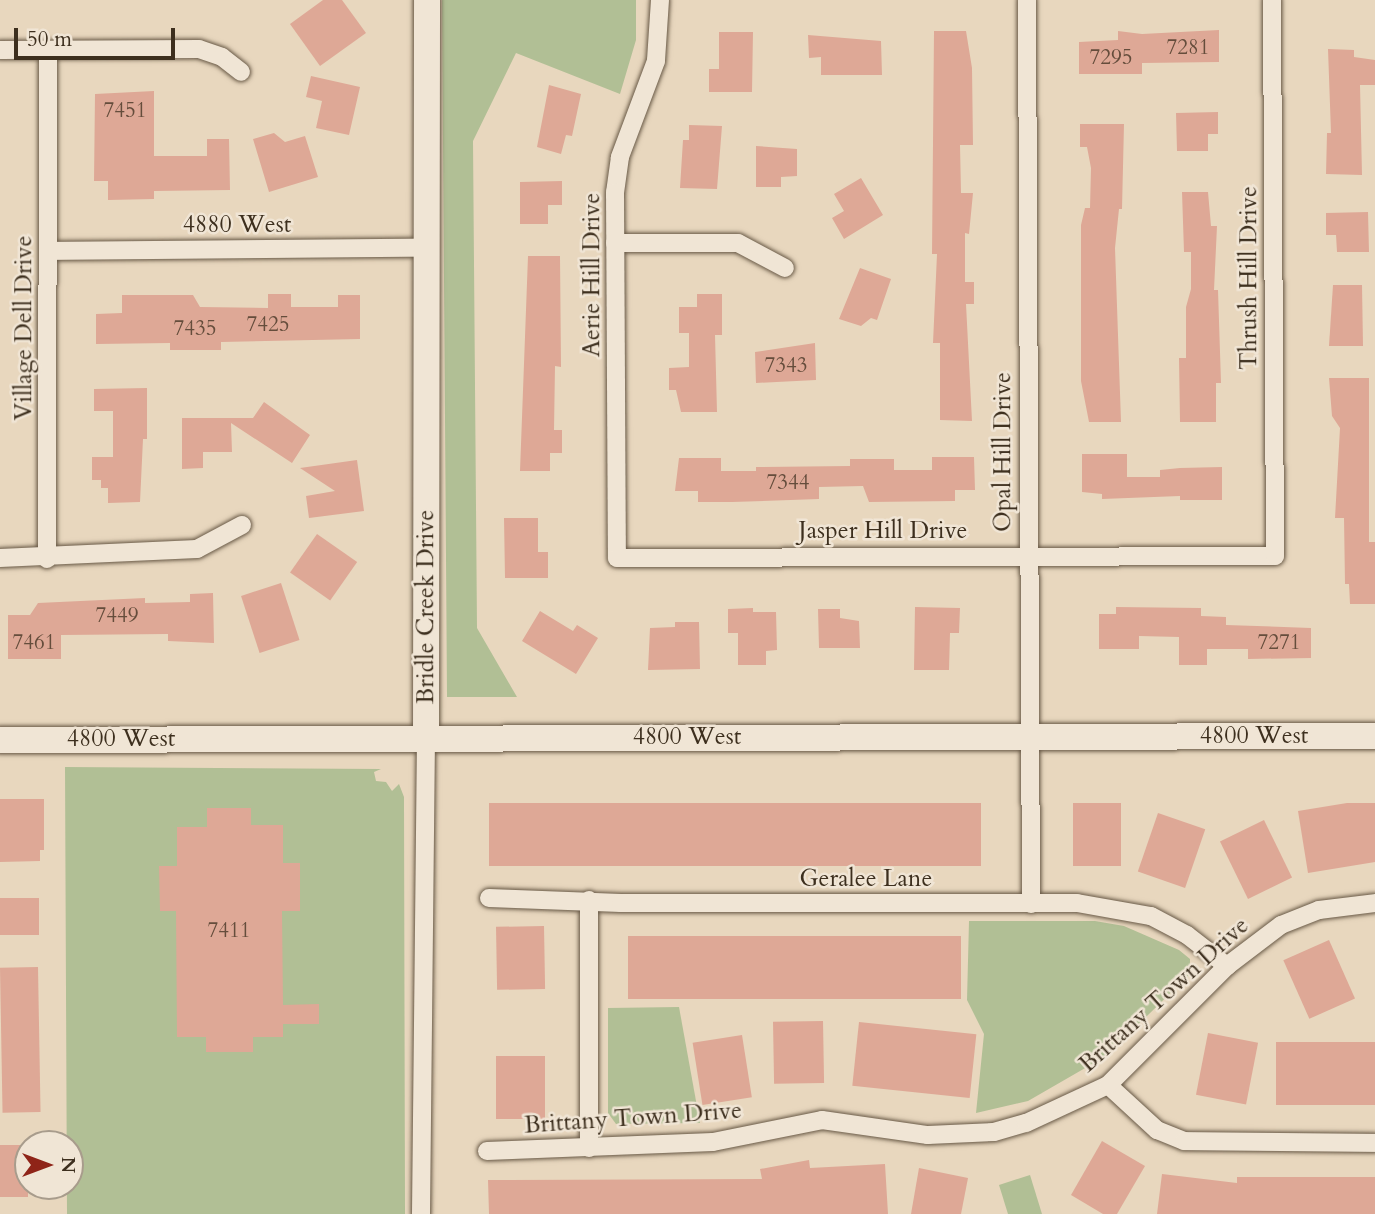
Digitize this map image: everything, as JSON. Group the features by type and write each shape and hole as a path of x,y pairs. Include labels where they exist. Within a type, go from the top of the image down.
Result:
{"main road":[{"name":"Bridle Creek Drive","path":"426,737 427,0"},
{"name":"4800 West","path":"0,740 1375,736"}],"street":[{"name":"Aerie Hill Drive","path":"617,558 615,243 620,158 656,61 660,0"},
{"name":"Opal Hill Drive","path":"1027,0 1031,904"},
{"name":"Thrush Hill Drive","path":"1272,0 1275,556"},
{"path":"0,50 199,49 222,57 242,72"},
{"name":"Village Dell Drive","path":"47,559 48,50"},
{"path":"615,243 738,243 785,268"},
{"name":"4880 West","path":"49,251 427,248"},
{"path":"0,558 47,559 197,549 242,525"},
{"name":"Jasper Hill Drive","path":"617,558 1275,556"},
{"name":"Bridle Creek Drive","path":"421,1214 426,737"},
{"name":"Geralee Lane","path":"489,898 1091,905 1151,916 1187,935 1227,966"},
{"path":"589,900 589,1148"},
{"name":"Brittany Town Drive","path":"487,1151 713,1142 822,1120 928,1135 994,1132 1057,1111 1108,1085 1227,966 1256,941 1300,916 1343,904 1375,903"},
{"path":"1108,1085 1157,1130 1184,1141 1375,1143"}],"green space":[{"path":"442,0 636,0 636,40 620,94 516,53 473,141 477,628 517,697 447,697"},
{"path":"65,767 381,769 374,772 376,781 386,782 392,791 399,784 404,797 405,1214 67,1214 67,1200 84,1200 84,1130 67,1130"},
{"path":"969,921 1095,921 1124,926 1179,950 1190,959 1190,974 1106,1056 1028,1101 976,1113 984,1034 967,1000"},
{"path":"679,1007 700,1123 616,1124 608,1113 608,1008"},
{"path":"1030,1175 1042,1214 1008,1214 999,1185"}],"building":[{"path":"323,0 342,0 366,33 320,66 290,24"},
{"path":"1219,30 1219,62 1142,63 1142,74 1079,74 1079,42 1118,40 1118,31 1142,34"},
{"path":"934,31 966,31 972,68 973,145 960,145 961,193 973,193 969,234 965,233 965,282 974,282 974,304 966,304 972,421 940,420 940,343 933,343 937,254 932,254"},
{"path":"719,32 753,32 752,92 709,92 709,69 719,69"},
{"path":"808,35 881,41 882,75 821,75 821,57 809,58"},
{"path":"1328,49 1354,50 1354,57 1375,60 1375,85 1360,85 1362,175 1326,174 1327,133 1331,133"},
{"path":"311,76 360,87 349,135 316,128 322,101 306,97"},
{"path":"549,85 581,94 572,136 566,135 561,154 537,147"},
{"path":"154,91 154,156 207,156 207,139 229,139 230,190 154,191 154,199 108,200 108,181 94,181 95,94"},
{"path":"1218,112 1218,134 1208,134 1208,151 1177,151 1176,113"},
{"path":"1080,124 1124,124 1122,209 1119,209 1115,248 1121,422 1089,422 1081,381 1081,225 1085,208 1090,208 1091,168 1087,147 1080,147"},
{"path":"689,125 722,126 717,189 680,188 683,140 689,140"},
{"path":"274,133 285,142 305,136 318,177 269,192 253,139"},
{"path":"756,146 797,149 797,176 781,177 781,187 756,187"},
{"path":"861,178 883,215 844,239 832,218 844,211 834,194"},
{"path":"562,181 562,205 548,205 548,224 520,224 520,182"},
{"path":"1182,192 1208,192 1211,226 1217,226 1214,290 1218,290 1221,383 1216,383 1216,422 1180,422 1179,358 1186,358 1186,307 1191,289 1191,252 1184,252"},
{"path":"1368,212 1369,252 1337,252 1336,235 1326,235 1326,213"},
{"path":"528,256 560,256 561,367 555,366 554,430 562,430 562,453 550,453 550,471 520,471"},
{"path":"860,268 891,279 877,320 871,318 861,326 839,319"},
{"path":"1333,285 1362,285 1363,346 1329,346"},
{"path":"268,294 291,294 291,307 338,307 338,295 360,295 360,339 221,342 221,350 170,350 170,343 96,344 96,314 122,313 122,295 193,295 200,307 268,308"},
{"path":"697,294 722,294 722,335 715,335 717,412 681,412 676,390 669,390 669,368 689,367 689,333 679,333 679,307 697,307"},
{"path":"815,343 816,380 756,383 755,352"},
{"path":"1329,378 1369,378 1369,542 1375,542 1375,604 1350,604 1349,584 1345,584 1344,518 1335,518 1340,428 1332,416"},
{"path":"147,388 147,439 143,439 140,502 108,503 108,488 101,488 101,480 92,480 92,457 113,457 113,411 94,411 94,389"},
{"path":"264,402 310,435 292,463 231,423 232,452 203,452 203,468 182,469 182,418 253,418"},
{"path":"1082,454 1127,454 1127,477 1160,477 1160,470 1222,467 1222,500 1180,500 1180,496 1102,499 1102,494 1082,492"},
{"path":"932,457 974,457 975,490 955,490 955,501 869,502 863,486 819,487 819,499 732,502 698,502 698,491 675,491 679,458 721,458 721,471 756,471 756,467 850,466 850,459 894,459 894,470 932,470"},
{"path":"357,460 364,511 309,518 306,496 335,491 300,468"},
{"path":"504,518 538,518 538,552 548,552 548,578 505,578"},
{"path":"317,534 357,562 330,601 290,573"},
{"path":"281,583 300,640 260,653 241,596"},
{"path":"213,593 214,643 168,641 168,634 61,635 61,659 8,659 8,615 30,615 38,603 145,598 145,603 190,602 190,594"},
{"path":"915,607 960,608 959,633 950,633 949,670 914,670"},
{"path":"1116,607 1201,608 1201,616 1226,617 1226,625 1311,628 1311,658 1248,659 1248,649 1207,649 1207,665 1179,665 1179,637 1139,636 1139,649 1099,649 1099,614 1116,614"},
{"path":"753,608 753,612 776,612 777,650 766,651 766,665 738,665 738,633 728,633 728,609"},
{"path":"818,609 840,609 840,618 859,621 860,648 819,648"},
{"path":"540,611 573,631 577,625 598,638 576,674 522,641"},
{"path":"675,622 699,622 700,669 648,670 650,628 675,627"},
{"path":"0,799 44,799 44,850 40,850 40,861 0,862"},
{"path":"489,803 981,803 981,866 489,866"},
{"path":"1073,803 1121,803 1121,866 1073,866"},
{"path":"1347,803 1375,803 1375,862 1308,873 1298,811"},
{"path":"207,808 251,808 251,825 283,825 283,863 300,863 300,911 282,911 283,1005 319,1004 319,1024 283,1024 283,1037 253,1037 253,1052 206,1052 206,1037 177,1037 176,911 160,911 159,866 177,866 177,827 207,827"},
{"path":"1158,813 1205,829 1185,888 1138,872"},
{"path":"1264,820 1292,878 1248,899 1220,841"},
{"path":"0,898 39,898 39,935 0,935"},
{"path":"544,926 545,989 497,990 496,927"},
{"path":"628,936 961,936 961,999 628,999"},
{"path":"1329,940 1355,998 1309,1019 1283,960"},
{"path":"38,967 41,1112 3,1113 0,968"},
{"path":"823,1021 824,1083 774,1084 773,1022"},
{"path":"859,1022 976,1034 970,1098 852,1086"},
{"path":"1208,1033 1258,1043 1246,1105 1196,1095"},
{"path":"742,1035 752,1097 702,1105 693,1043"},
{"path":"1276,1042 1375,1042 1375,1105 1276,1105"},
{"path":"496,1056 545,1056 545,1119 496,1119"},
{"path":"1102,1141 1145,1166 1117,1214 1103,1214 1071,1195"},
{"path":"0,1145 14,1145 14,1197 0,1197"},
{"path":"809,1160 810,1168 885,1164 888,1214 489,1214 488,1180 762,1179 760,1169"},
{"path":"919,1168 968,1178 961,1214 911,1214"},
{"path":"1162,1174 1237,1183 1237,1177 1375,1177 1375,1214 1157,1214"}]}
